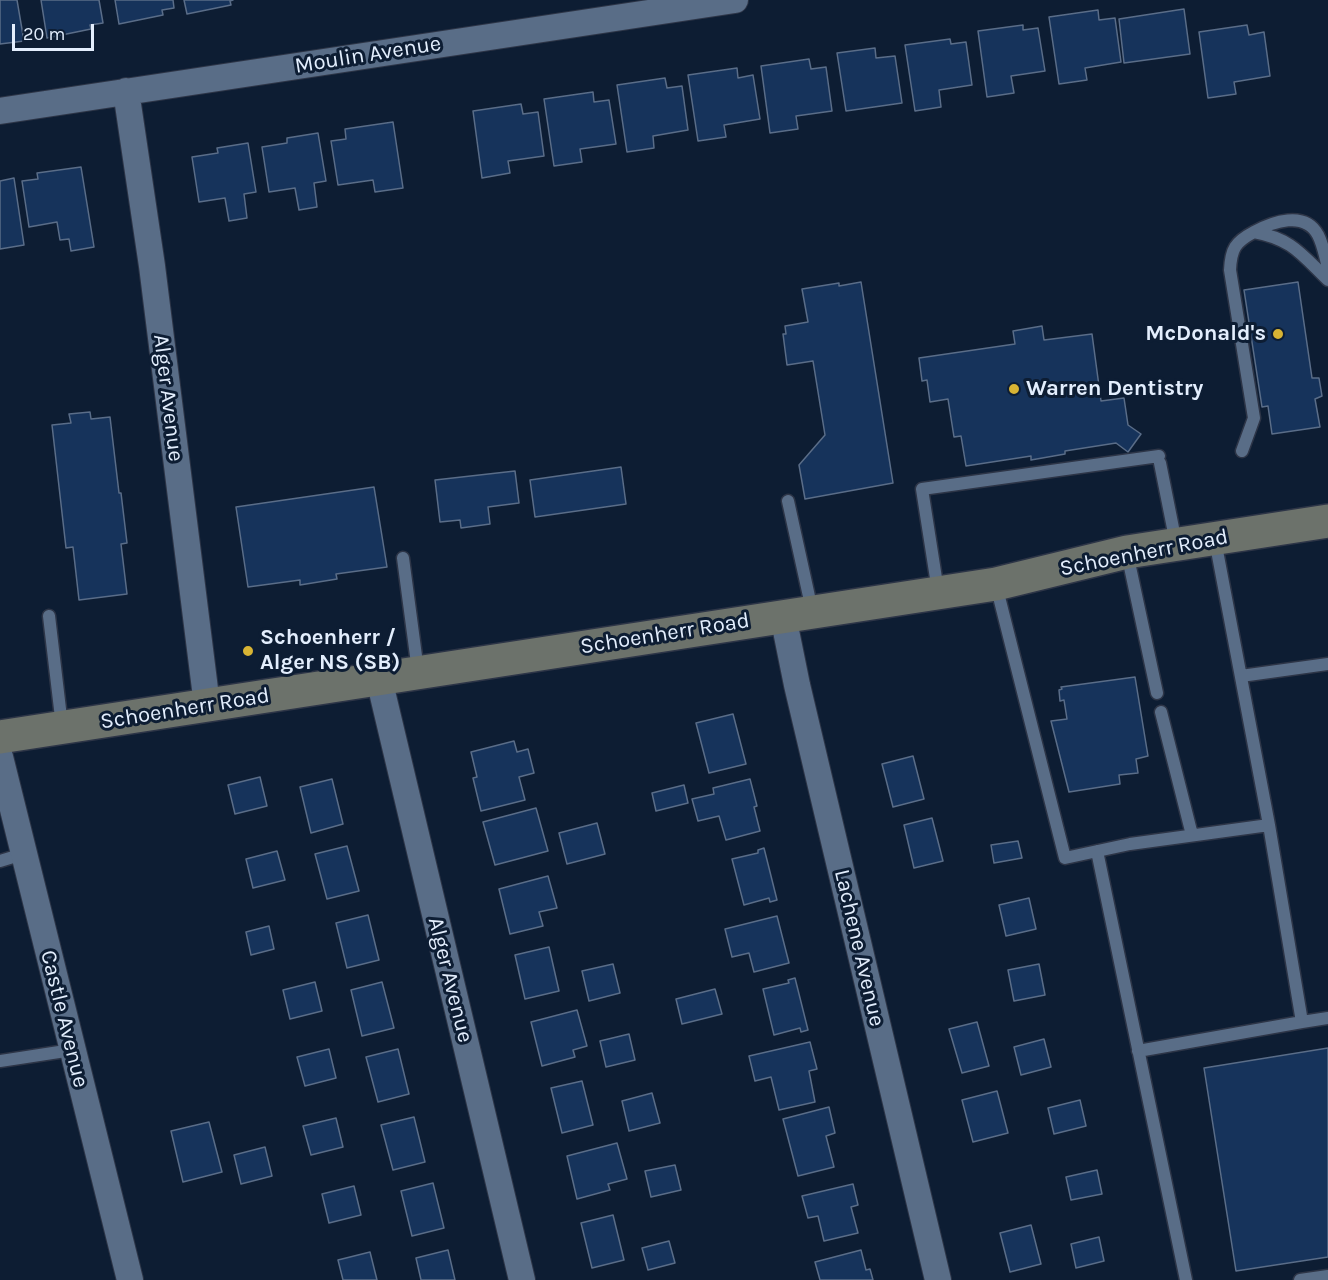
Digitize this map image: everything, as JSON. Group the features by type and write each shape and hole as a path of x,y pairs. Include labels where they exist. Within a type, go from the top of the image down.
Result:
{"main road":[{"name":"Schoenherr Road","path":"0,737 938,591 996,584 1127,552 1328,521"}],"street":[{"name":"Moulin Avenue","path":"0,111 735,0"},
{"name":"Alger Avenue","path":"126,92 152,266 207,705"},
{"name":"Lachene Avenue","path":"797,613 797,685 938,1280"},
{"name":"Alger Avenue","path":"379,679 522,1280"},
{"name":"Castle Avenue","path":"0,757 11,858 72,1050 130,1280"}],"lane":[{"path":"1242,452 1254,418 1230,270 1233,250 1239,240 1280,220 1307,223 1317,233 1328,267"},
{"path":"1254,232 1281,239 1328,280"},
{"path":"938,591 922,489 1159,460 1176,544"},
{"path":"788,501 797,613"},
{"path":"1215,539 1269,825 1302,1022"},
{"path":"1127,552 1157,693"},
{"path":"403,558 418,672"},
{"path":"996,584 1065,858 1130,844 1269,825"},
{"path":"49,616 62,727"},
{"path":"1240,676 1328,664"},
{"path":"1161,712 1192,836"},
{"path":"1097,851 1186,1280"},
{"path":"1138,1051 1328,1018"},
{"path":"0,1061 72,1050"},
{"path":"1300,1280 1328,1276"}],"building":[{"path":"0,0 17,0 24,41 0,44"},
{"path":"41,0 99,0 103,23 90,25 91,29 47,38"},
{"path":"115,0 173,0 174,8 162,10 163,15 119,24"},
{"path":"184,0 233,0 230,1 231,5 187,14"},
{"path":"1184,9 1190,54 1124,63 1119,19"},
{"path":"1098,10 1099,20 1115,18 1121,62 1085,68 1087,80 1059,84 1049,17"},
{"path":"1023,25 1023,30 1038,28 1045,71 1011,76 1014,93 987,97 978,31"},
{"path":"1247,25 1249,35 1264,32 1270,76 1234,82 1236,94 1208,98 1199,32"},
{"path":"950,39 951,44 966,42 972,85 939,90 941,107 915,111 905,45"},
{"path":"875,48 876,58 895,56 902,103 846,111 837,53"},
{"path":"809,59 811,69 826,67 832,111 796,116 798,129 770,133 761,66"},
{"path":"737,68 738,78 753,75 760,119 724,125 726,137 698,141 688,75"},
{"path":"665,78 667,88 682,86 688,130 653,136 654,148 627,152 617,85"},
{"path":"593,92 594,102 609,100 616,144 580,149 582,162 554,166 544,99"},
{"path":"521,104 523,114 538,112 544,156 508,161 510,173 482,178 473,111"},
{"path":"393,122 403,188 375,192 373,180 338,185 331,141 346,139 345,129"},
{"path":"318,133 326,181 314,183 317,207 299,210 295,188 269,192 262,147 287,143 287,138"},
{"path":"248,143 256,192 244,194 247,218 229,221 225,198 199,202 192,157 218,153 217,148"},
{"path":"81,167 94,247 71,251 69,239 60,240 57,222 29,227 22,181 38,179 37,173"},
{"path":"14,178 24,245 0,249 0,181"},
{"path":"861,282 893,483 805,499 799,465 825,435 813,361 787,365 783,334 786,334 785,326 808,322 802,289"},
{"name":"McDonald's","path":"1298,282 1312,378 1319,378 1322,396 1315,399 1320,427 1272,434 1268,406 1262,407 1244,290"},
{"name":"Warren Dentistry","path":"1042,326 1044,340 1092,334 1101,401 1124,398 1128,425 1141,434 1128,452 1116,443 1065,451 1065,454 1031,460 1031,456 966,466 961,436 954,437 948,399 930,402 927,380 922,381 919,358 1015,344 1013,331"},
{"path":"90,412 91,419 110,417 127,543 121,544 127,594 79,600 73,547 66,548 52,425 71,423 69,414"},
{"path":"621,467 626,504 535,517 530,480"},
{"path":"515,471 519,503 488,507 490,524 461,528 460,520 440,522 435,480"},
{"path":"374,487 387,567 336,574 337,579 300,585 300,580 248,587 236,507"},
{"path":"1135,677 1148,756 1136,759 1138,773 1119,775 1120,784 1069,792 1051,721 1067,719 1064,700 1060,701 1059,690 1062,689 1061,687"},
{"path":"733,714 746,764 709,773 696,723"},
{"path":"514,741 517,752 528,749 534,773 519,777 525,800 481,811 473,778 477,777 471,752"},
{"path":"913,756 924,799 893,807 882,764"},
{"path":"260,777 267,806 235,814 228,785"},
{"path":"332,779 343,824 311,833 300,787"},
{"path":"750,779 760,831 726,840 719,816 698,821 692,799 714,794 713,788"},
{"path":"684,785 688,803 656,811 652,793"},
{"path":"536,808 548,851 495,865 483,822"},
{"path":"932,818 943,861 914,868 904,825"},
{"path":"597,823 605,854 567,864 559,833"},
{"path":"1018,841 1022,858 994,863 991,845"},
{"path":"347,846 359,891 327,899 315,854"},
{"path":"764,848 777,900 770,902 769,898 744,905 732,859 758,853 758,850"},
{"path":"277,851 285,880 253,888 246,859"},
{"path":"548,876 557,908 539,912 543,926 510,934 499,889"},
{"path":"1029,898 1036,929 1006,936 999,905"},
{"path":"368,915 379,960 347,968 336,923"},
{"path":"777,916 789,963 754,972 749,953 732,957 725,929"},
{"path":"269,926 274,949 251,955 246,932"},
{"path":"549,947 559,991 525,999 515,955"},
{"path":"613,964 620,993 589,1001 582,971"},
{"path":"1039,964 1045,995 1014,1001 1008,970"},
{"path":"795,978 808,1030 801,1032 800,1028 774,1035 763,989 789,983 788,980"},
{"path":"315,982 322,1011 290,1019 283,990"},
{"path":"382,982 394,1028 362,1036 351,990"},
{"path":"715,989 722,1014 682,1024 676,999"},
{"path":"577,1010 587,1046 573,1050 575,1057 542,1066 531,1022"},
{"path":"977,1022 989,1066 962,1073 949,1029"},
{"path":"629,1034 635,1060 606,1067 600,1041"},
{"path":"1044,1039 1051,1067 1021,1075 1014,1047"},
{"path":"810,1042 817,1069 809,1071 815,1102 779,1110 771,1077 755,1081 749,1056"},
{"path":"1328,1048 1328,1257 1236,1271 1204,1068"},
{"path":"329,1049 336,1078 305,1086 297,1057"},
{"path":"398,1049 409,1094 378,1102 366,1057"},
{"path":"582,1081 593,1125 562,1133 551,1088"},
{"path":"997,1091 1008,1133 973,1142 962,1100"},
{"path":"652,1093 660,1123 629,1131 622,1101"},
{"path":"1080,1100 1086,1126 1054,1134 1048,1108"},
{"path":"829,1107 835,1133 826,1136 834,1167 798,1176 783,1119"},
{"path":"414,1117 425,1162 393,1170 381,1125"},
{"path":"336,1118 343,1147 311,1155 303,1126"},
{"path":"209,1122 222,1172 183,1182 171,1131"},
{"path":"617,1143 627,1179 608,1184 610,1190 577,1199 567,1156"},
{"path":"265,1147 272,1176 241,1184 234,1155"},
{"path":"675,1165 681,1190 651,1197 645,1171"},
{"path":"1097,1170 1102,1194 1071,1200 1066,1177"},
{"path":"433,1183 444,1228 412,1236 401,1191"},
{"path":"853,1184 858,1205 851,1207 858,1233 824,1241 818,1216 808,1218 802,1196"},
{"path":"354,1186 361,1215 329,1223 322,1194"},
{"path":"613,1215 624,1260 592,1268 581,1223"},
{"path":"1031,1225 1041,1264 1010,1272 1000,1233"},
{"path":"1099,1237 1104,1261 1076,1268 1071,1244"},
{"path":"669,1241 675,1263 648,1270 642,1248"},
{"path":"448,1250 455,1280 421,1280 416,1258"},
{"path":"861,1250 866,1270 870,1269 873,1280 820,1280 815,1262"},
{"path":"370,1252 377,1280 343,1280 338,1260"}],"place":[{"name":"McDonald's","path":"1278,334"},
{"name":"Warren Dentistry","path":"1014,389"},
{"name":"Schoenherr / Alger NS (SB)","path":"248,651"}]}
